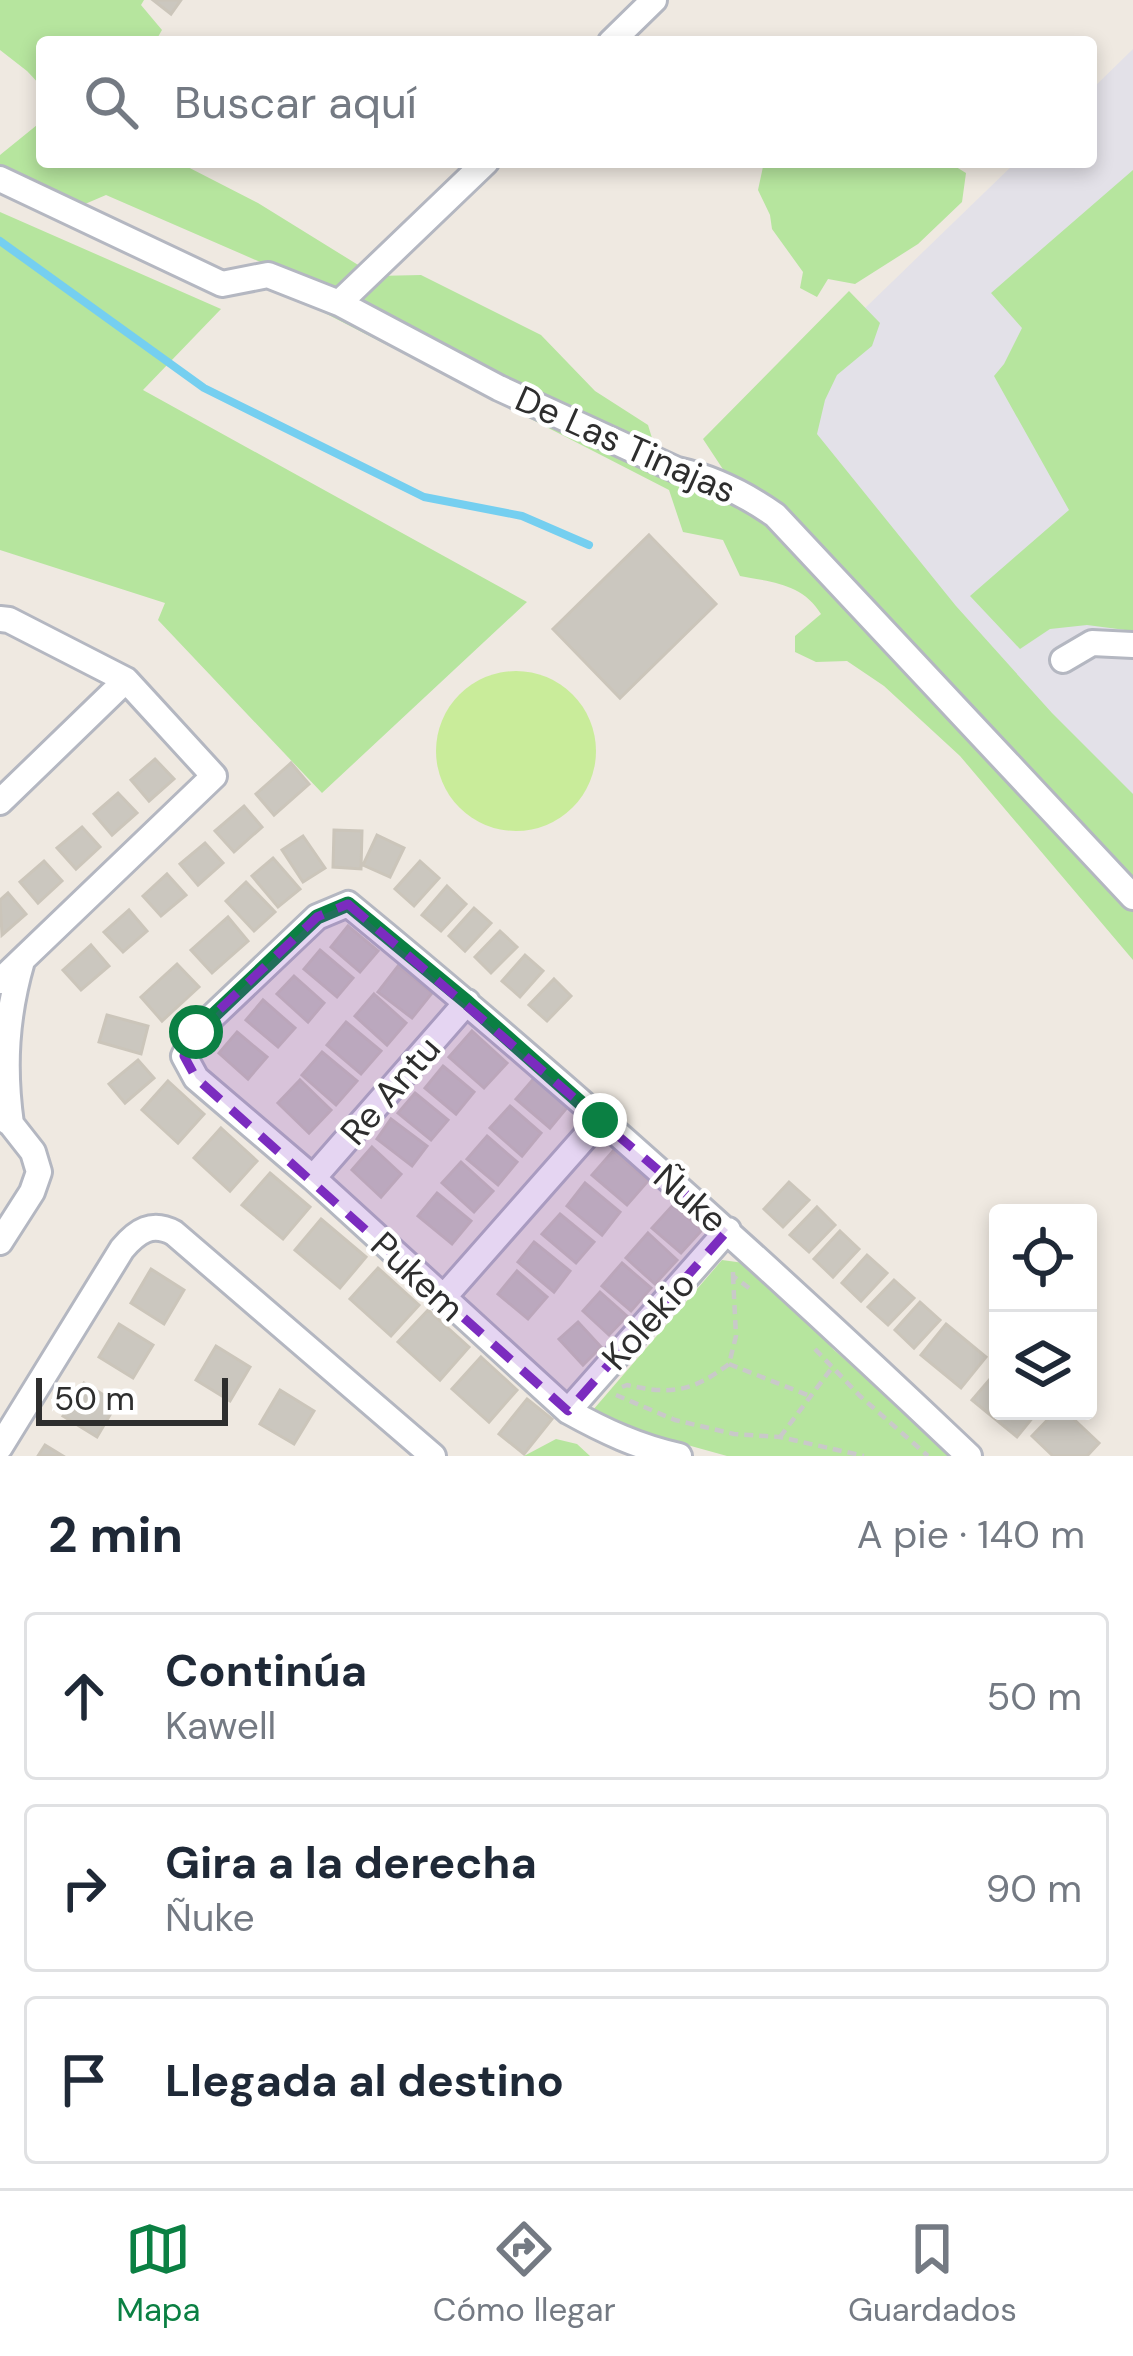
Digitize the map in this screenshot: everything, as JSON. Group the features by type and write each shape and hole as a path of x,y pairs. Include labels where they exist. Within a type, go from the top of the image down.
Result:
{"street":[{"path":"617,36 654,0"},
{"path":"339,303 480,168"},
{"name":"De Las Tinajas","path":"0,179 222,284 268,274 339,303 499,388 677,470 708,477 775,515 1133,897"},
{"path":"0,619 126,680 214,776 0,981"},
{"path":"1063,660 1092,644 1133,645"},
{"path":"0,802 126,680"},
{"name":"Ñuke","path":"184,1056 196,1032 317,917 348,904 728,1230 969,1456"},
{"path":"0,1242 39,1172 33,1152 6,1120 5,1048 23,958"},
{"name":"Re Antu","path":"313,1178 467,1002"},
{"name":"Pukem","path":"184,1056 196,1078 568,1411 645,1448 679,1456"},
{"path":"442,1298 600,1120"},
{"path":"0,1447 122,1249 143,1229 161,1227 175,1233 433,1456"},
{"name":"Kolekio","path":"568,1411 728,1230"}],"path":[{"path":"733,1276 736,1336 729,1364 690,1388 658,1392 627,1385 607,1391 675,1420 734,1434 780,1436 864,1456"},
{"path":"729,1364 810,1396"},
{"path":"780,1436 832,1368"}],"highlighted area":[{"path":"348,904 728,1230 568,1411 196,1078 184,1056 196,1032 317,917"}],"shaded area":[{"path":"1133,49 1133,845 739,430 1010,168 1097,168 1097,84"}],"green space":[{"path":"0,0 144,0 141,5 162,30 158,36 36,36 36,81 0,50"},
{"path":"36,126 36,168 190,168 258,203 376,276 421,275 541,335 595,391 648,425 660,464 736,489 703,439 849,291 880,323 872,346 837,375 817,434 956,606 1133,794 1133,960 960,756 884,686 847,661 816,662 795,652 795,636 821,614 814,604 786,586 740,576 723,540 683,532 669,490 315,308 297,278 106,195 64,213 13,194 0,167 0,155"},
{"path":"763,168 958,168 966,173 962,202 918,244 855,284 828,279 817,297 800,288 803,272 772,229 758,190"},
{"path":"1133,170 1133,631 1087,625 1050,629 1020,649 970,596 1069,510 994,376 1022,328 991,293"},
{"path":"0,212 221,309 143,390 527,602 322,793 158,620 165,603 0,550"},
{"path":"516,671 547,677 573,694 590,720 596,751 590,782 573,808 547,825 516,831 485,825 459,808 442,782 436,751 442,720 459,694 485,677"},
{"path":"722,1260 744,1263 834,1350 956,1456 727,1456 655,1436 593,1410"},
{"path":"556,1439 577,1444 590,1456 524,1456"}],"building":[{"path":"153,0 181,0 171,14"},
{"path":"649,535 716,604 620,698 553,629"},
{"path":"155,759 174,779 149,801 131,780"},
{"path":"291,763 309,784 274,815 256,794"},
{"path":"118,793 137,813 112,835 94,814"},
{"path":"244,806 262,827 234,852 215,831"},
{"path":"82,827 100,847 76,869 57,848"},
{"path":"334,830 362,831 361,869 333,867"},
{"path":"377,835 404,848 390,877 363,865"},
{"path":"303,836 325,868 303,882 282,850"},
{"path":"205,843 223,863 198,885 180,864"},
{"path":"273,858 300,889 278,907 252,876"},
{"path":"44,861 62,881 38,903 20,882"},
{"path":"420,861 439,878 414,906 395,889"},
{"path":"167,874 186,895 161,916 143,896"},
{"path":"246,882 275,912 254,931 226,901"},
{"path":"447,886 466,904 441,931 422,915"},
{"path":"8,893 26,914 2,935 0,900"},
{"path":"474,908 491,923 465,951 449,936"},
{"path":"129,910 147,931 123,952 104,932"},
{"path":"228,917 248,941 212,973 191,950"},
{"path":"348,926 378,951 360,972 331,947"},
{"path":"500,931 517,947 491,973 475,957"},
{"path":"91,945 109,966 81,990 63,970"},
{"path":"320,950 353,978 337,997 304,969"},
{"path":"525,955 543,971 520,997 502,981"},
{"path":"177,964 199,987 162,1021 141,997"},
{"path":"398,966 432,993 412,1018 378,992"},
{"path":"294,976 324,1003 308,1022 277,994"},
{"path":"554,979 571,996 547,1021 529,1005"},
{"path":"374,994 406,1023 387,1045 355,1016"},
{"path":"263,1000 295,1028 278,1047 246,1020"},
{"path":"107,1015 148,1026 141,1054 99,1042"},
{"path":"346,1022 381,1051 361,1074 327,1045"},
{"path":"472,1031 507,1063 484,1088 449,1057"},
{"path":"237,1032 267,1057 248,1079 219,1053"},
{"path":"322,1052 357,1081 336,1105 302,1075"},
{"path":"138,1060 154,1078 125,1103 109,1084"},
{"path":"443,1066 474,1092 456,1114 425,1088"},
{"path":"536,1076 570,1104 550,1128 516,1099"},
{"path":"300,1080 331,1110 309,1133 278,1103"},
{"path":"168,1081 204,1114 178,1143 142,1110"},
{"path":"415,1093 448,1120 431,1140 398,1113"},
{"path":"510,1106 541,1133 522,1156 490,1128"},
{"path":"391,1119 427,1146 412,1166 377,1139"},
{"path":"221,1128 257,1161 230,1191 194,1158"},
{"path":"487,1136 517,1162 498,1185 467,1159"},
{"path":"372,1147 401,1174 381,1197 352,1170"},
{"path":"613,1151 648,1181 627,1205 592,1175"},
{"path":"461,1162 493,1191 474,1212 442,1183"},
{"path":"270,1173 310,1207 283,1239 242,1205"},
{"path":"789,1182 809,1200 783,1227 764,1209"},
{"path":"585,1183 620,1212 602,1235 567,1206"},
{"path":"437,1193 471,1221 452,1244 418,1216"},
{"path":"673,1205 702,1230 681,1253 652,1228"},
{"path":"817,1207 835,1225 809,1252 790,1235"},
{"path":"560,1214 594,1242 576,1263 542,1234"},
{"path":"321,1219 366,1257 340,1288 295,1250"},
{"path":"840,1231 859,1249 833,1277 814,1259"},
{"path":"648,1233 677,1260 655,1284 626,1258"},
{"path":"534,1242 570,1271 554,1292 518,1262"},
{"path":"867,1255 887,1273 861,1301 842,1283"},
{"path":"622,1263 651,1288 631,1311 602,1286"},
{"path":"378,1268 419,1305 391,1336 350,1299"},
{"path":"151,1269 184,1290 164,1324 131,1303"},
{"path":"517,1271 547,1297 528,1319 498,1294"},
{"path":"894,1280 914,1298 888,1325 868,1307"},
{"path":"600,1292 627,1316 609,1335 583,1311"},
{"path":"920,1302 940,1320 914,1348 895,1330"},
{"path":"428,1310 469,1347 440,1380 398,1342"},
{"path":"578,1322 601,1347 583,1365 559,1339"},
{"path":"119,1324 153,1345 133,1378 99,1357"},
{"path":"946,1324 986,1357 961,1388 921,1355"},
{"path":"216,1346 250,1367 230,1401 196,1380"},
{"path":"481,1357 517,1390 489,1422 452,1389"},
{"path":"989,1380 989,1414 972,1400"},
{"path":"84,1383 117,1403 97,1437 63,1416"},
{"path":"280,1390 314,1411 294,1444 260,1424"},
{"path":"527,1399 552,1419 524,1454 499,1434"},
{"path":"996,1420 1031,1420 1017,1437"},
{"path":"1047,1420 1075,1420 1099,1443 1087,1456 1053,1456 1032,1436"},
{"path":"45,1445 63,1456 38,1456"}],"waterway":[{"path":"0,241 204,388 424,497 522,516 589,545"}],"route":[{"path":"196,1032 317,917 348,904 600,1120"}]}
